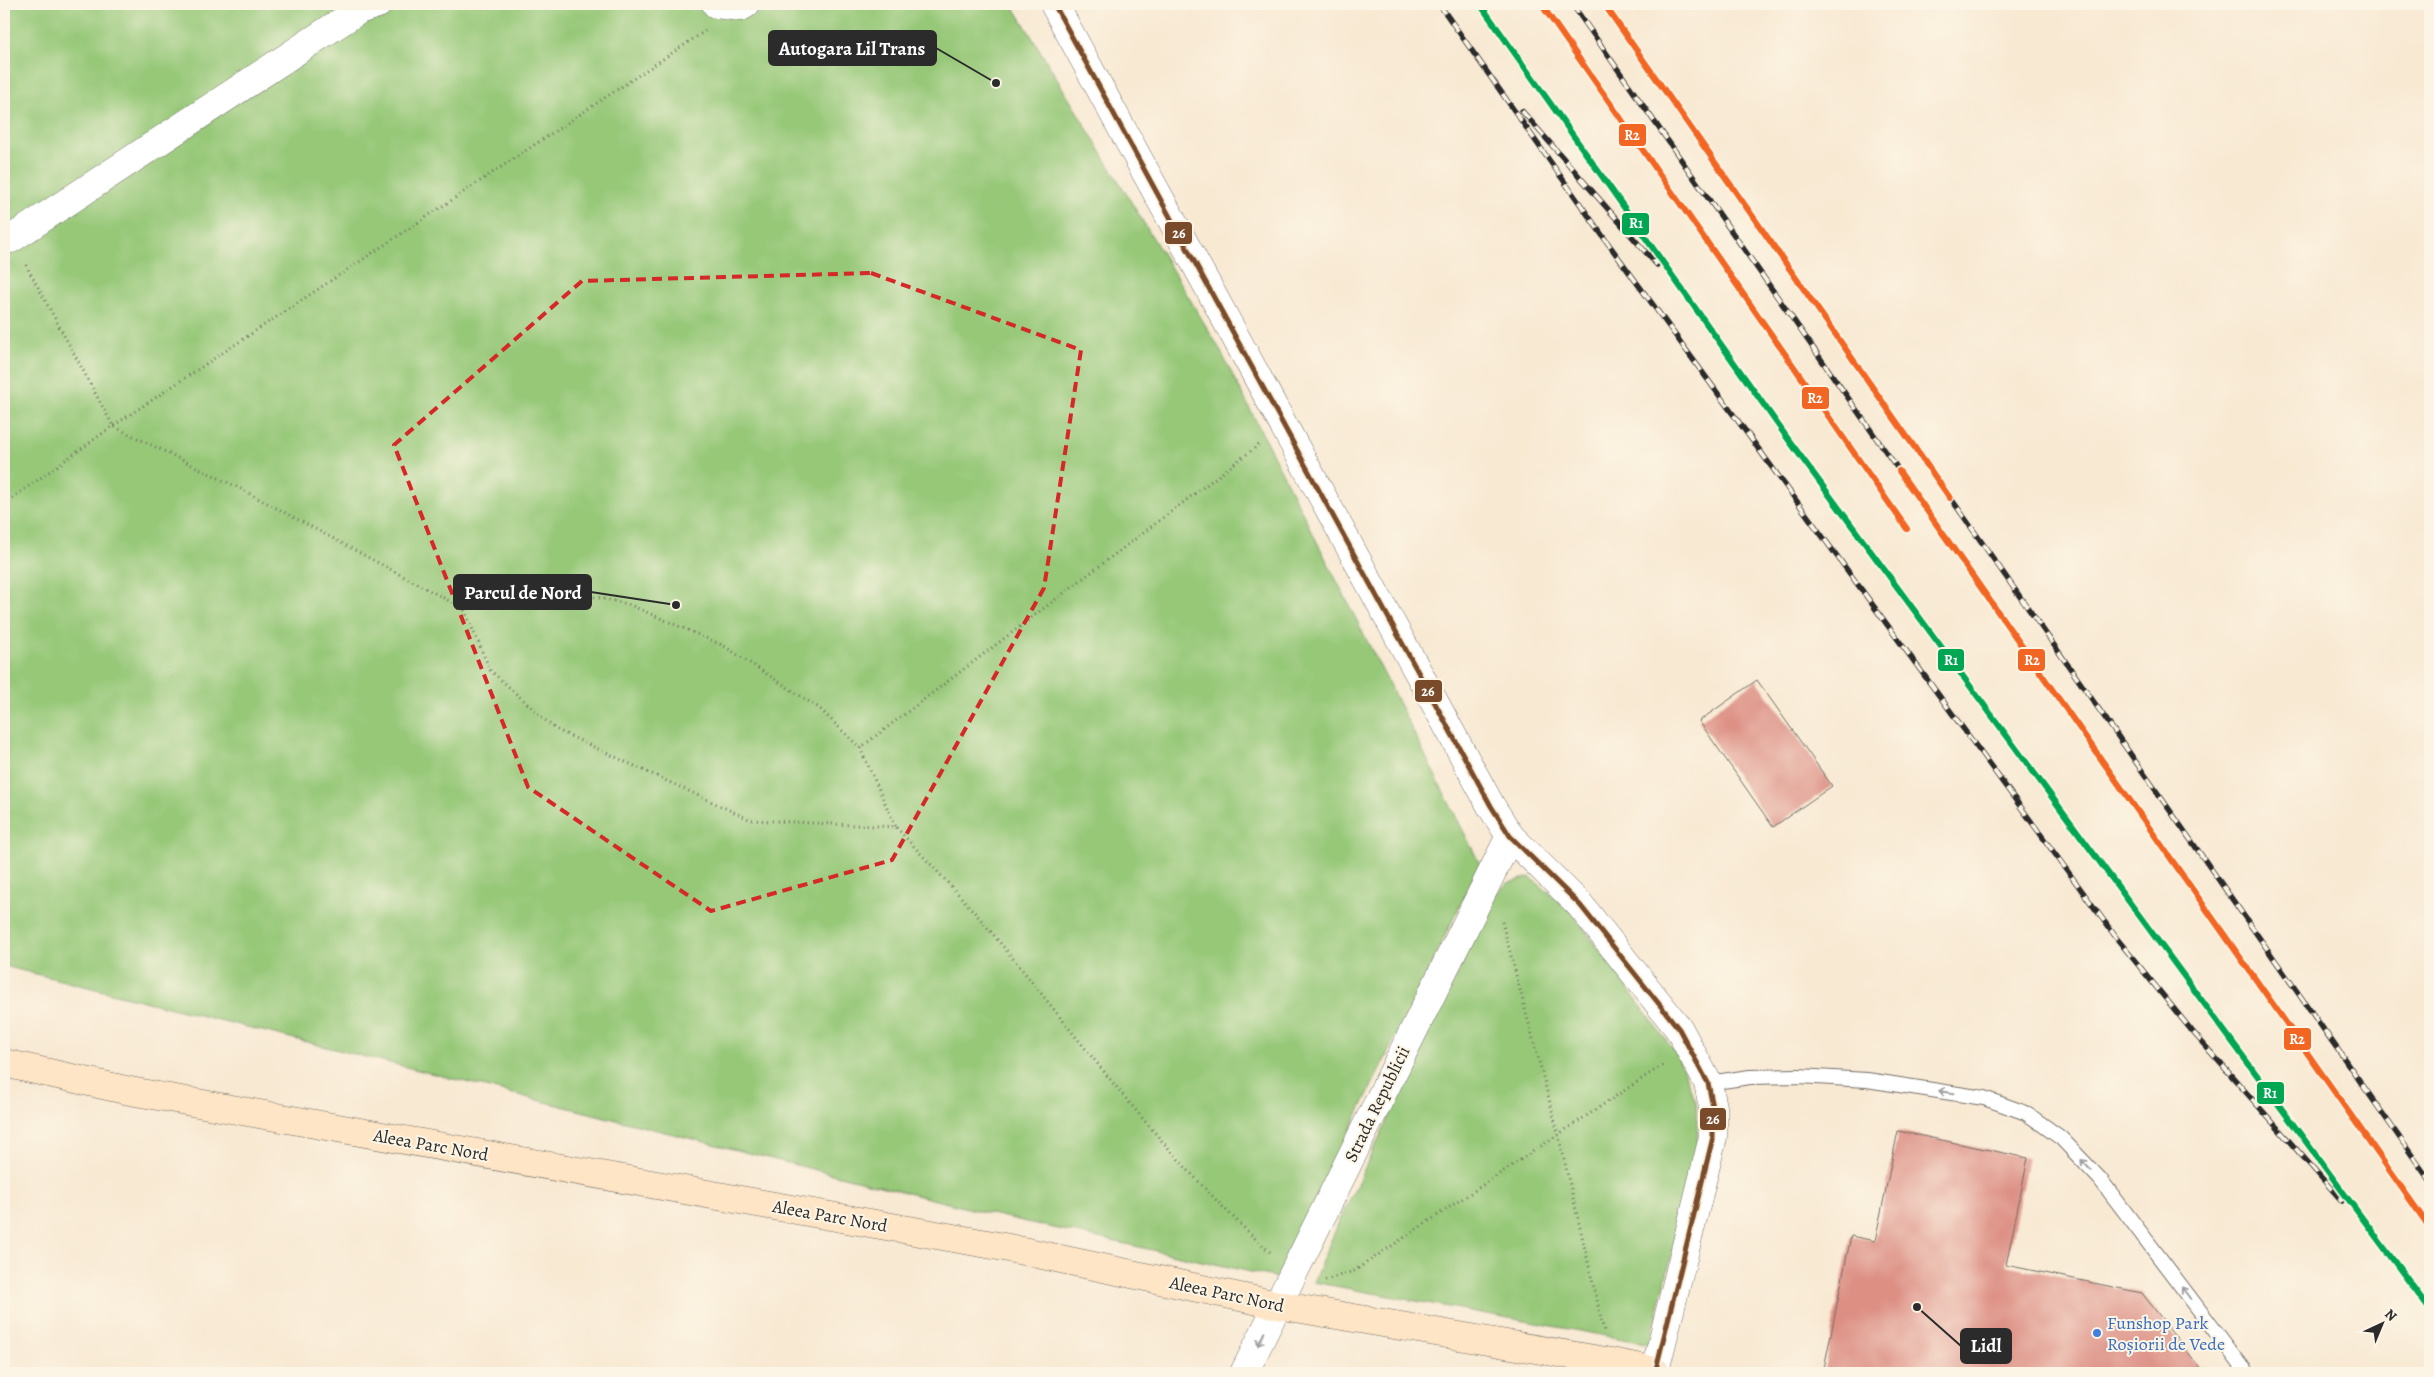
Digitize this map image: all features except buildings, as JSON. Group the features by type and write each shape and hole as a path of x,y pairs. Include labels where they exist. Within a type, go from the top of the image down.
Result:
{"street":[{"path":"8,238 359,10 378,4"},
{"path":"1054,4 1491,806 1510,836 1580,906 1659,1002 1690,1047 1708,1083 1713,1107 1713,1136 1655,1372"},
{"name":"Strada Republicii","path":"1244,1373 1489,873 1510,836"},
{"name":"Aleea Parc Nord","path":"4,1063 130,1091 1004,1247 1278,1305 1612,1362 1655,1372"}],"lane":[{"path":"1708,1083 1750,1076 1799,1076 1867,1080 1984,1098 2026,1113 2061,1138 2100,1179 2247,1373"}],"path":[{"path":"4,504 113,426 734,5"},
{"path":"8,238 113,426 241,489 464,609 490,670 554,729 751,820 844,826 896,826"},
{"path":"860,748 1284,426"},
{"path":"464,609 538,585 628,604 724,646 818,708 860,748 896,826 981,920 1152,1129 1231,1217 1272,1254 1285,1272 1310,1284 1354,1271 1690,1047"},
{"path":"1489,873 1558,1134 1612,1362"}],"highlighted area":[{"path":"871,273 1081,350 1044,588 892,860 711,911 528,787 394,445 582,281"}],"green space":[{"path":"4,4 1012,4 1218,346 1480,864 1278,1278 991,1214 4,966"},
{"path":"1530,877 1570,910 1677,1055 1696,1102 1698,1146 1650,1344 1313,1282 1339,1222 1495,894 1508,883"}],"railway":[{"path":"1439,4 1607,242 2118,940 2192,1031 2342,1201"},
{"path":"1480,4 1788,439 2430,1310"},
{"path":"1572,4 2430,1228"},
{"path":"1604,4 2430,1181"},
{"path":"1522,111 1657,265"}],"transit line":[{"name":"26","path":"1054,4 1491,806 1510,836 1580,905 1679,1029 1708,1083 1713,1107 1713,1137 1655,1373"},
{"name":"R1","path":"1480,4 1788,439 2430,1310"},
{"name":"R2","path":"1541,4 1907,529"},
{"name":"R2","path":"1604,4 1950,498"},
{"name":"R2","path":"1899,471 2430,1228"}],"place":[{"name":"Autogara Lil Trans","path":"996,83"},
{"name":"Parcul de Nord","path":"676,605"},
{"name":"Lidl","path":"1917,1307"},
{"name":"Funshop Park Roșiorii de Vede","path":"2097,1333"}]}
